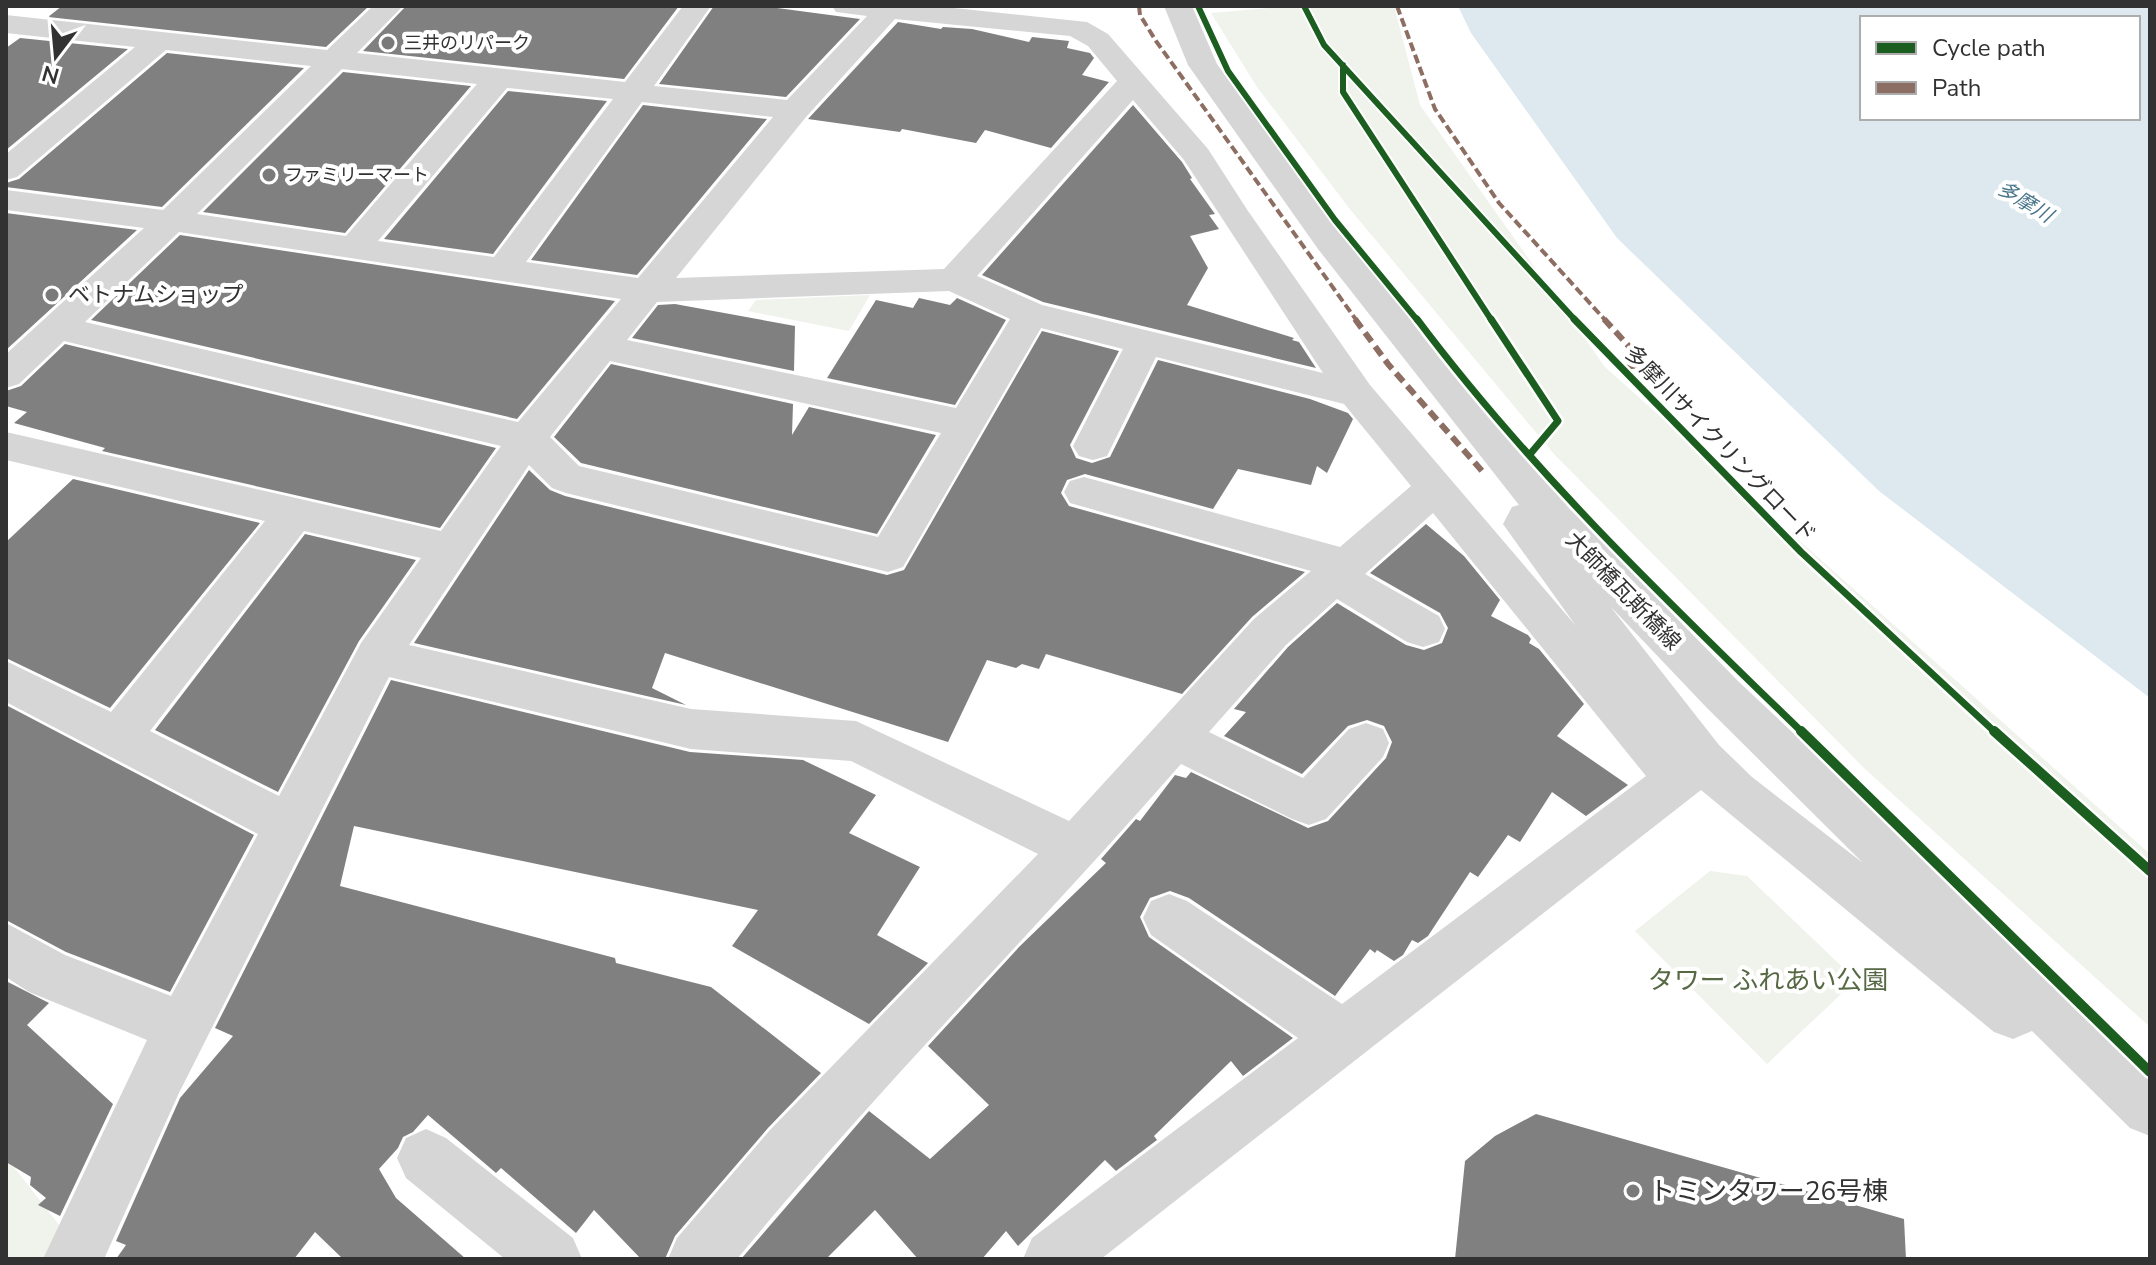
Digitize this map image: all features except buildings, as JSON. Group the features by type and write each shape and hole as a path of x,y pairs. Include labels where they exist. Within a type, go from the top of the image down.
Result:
{"street":[{"path":"13,25 45,6"},
{"path":"6,375 60,328 389,6"},
{"path":"503,269 697,6"},
{"path":"846,6 1079,24 1098,40 1197,156 1233,214 1357,394 1435,488 1690,770 1735,792 1951,962 2150,1126"},
{"name":"大師橋瓦斯橋線","path":"1178,6 1203,65 1330,241 1537,498 1722,694 2150,1108"},
{"path":"73,1259 182,1027 377,656 527,438 795,110 890,8"},
{"path":"13,25 795,110"},
{"path":"6,170 158,42"},
{"path":"353,249 498,79"},
{"path":"954,280 1133,81"},
{"path":"6,200 171,221 647,291 954,280 1031,314 1357,394"},
{"path":"60,328 527,438 566,478 888,556 1031,314"},
{"path":"1093,446 1145,342"},
{"path":"601,347 965,424"},
{"path":"6,446 450,549"},
{"path":"698,1259 790,1150 1076,848 1270,632 1435,488"},
{"path":"1084,492 1340,571 1423,629"},
{"path":"1537,498 1524,524 1690,770"},
{"path":"117,739 295,513"},
{"path":"377,656 691,729 856,741 1076,848"},
{"path":"6,680 288,825"},
{"path":"1175,738 1309,804 1366,743"},
{"path":"1053,1259 1690,770"},
{"path":"1169,918 1343,1037"},
{"path":"6,948 48,974 182,1027"},
{"path":"426,1158 552,1259"}],"green space":[{"path":"1291,6 1394,6 1420,105 1605,367 2150,854 2150,1027 1865,769 1554,454 1349,208 1257,87 1211,13"},
{"path":"870,295 849,331 748,311 756,300"},
{"name":"タワー ふれあい公園","path":"1710,871 1747,876 1856,980 1767,1064 1635,931"},
{"path":"6,1157 60,1226 45,1259 6,1259"}],"water":[{"name":"多摩川","path":"1458,6 2150,6 2150,698 1879,491 1617,238 1471,33"}],"marked path":[{"path":"1139,6 1140,15 1156,41 1388,364 1482,471"},
{"path":"1397,6 1435,109 1499,203 1645,364 1620,368"}],"cycle path":[{"path":"1198,6 1228,71 1335,220 1409,308 1464,382 1635,570 2150,1072"},
{"name":"多摩川サイクリングロード","path":"1304,6 1324,45 1559,302 1739,491 1887,633 2150,871"},
{"path":"1343,65 1343,92 1558,421 1531,453"}],"place":[{"name":"三井のリパーク","path":"388,43"},
{"name":"ファミリーマート","path":"269,175"},
{"name":"ベトナムショップ","path":"52,295"},
{"name":"トミンタワー26号棟","path":"1633,1191"}]}
